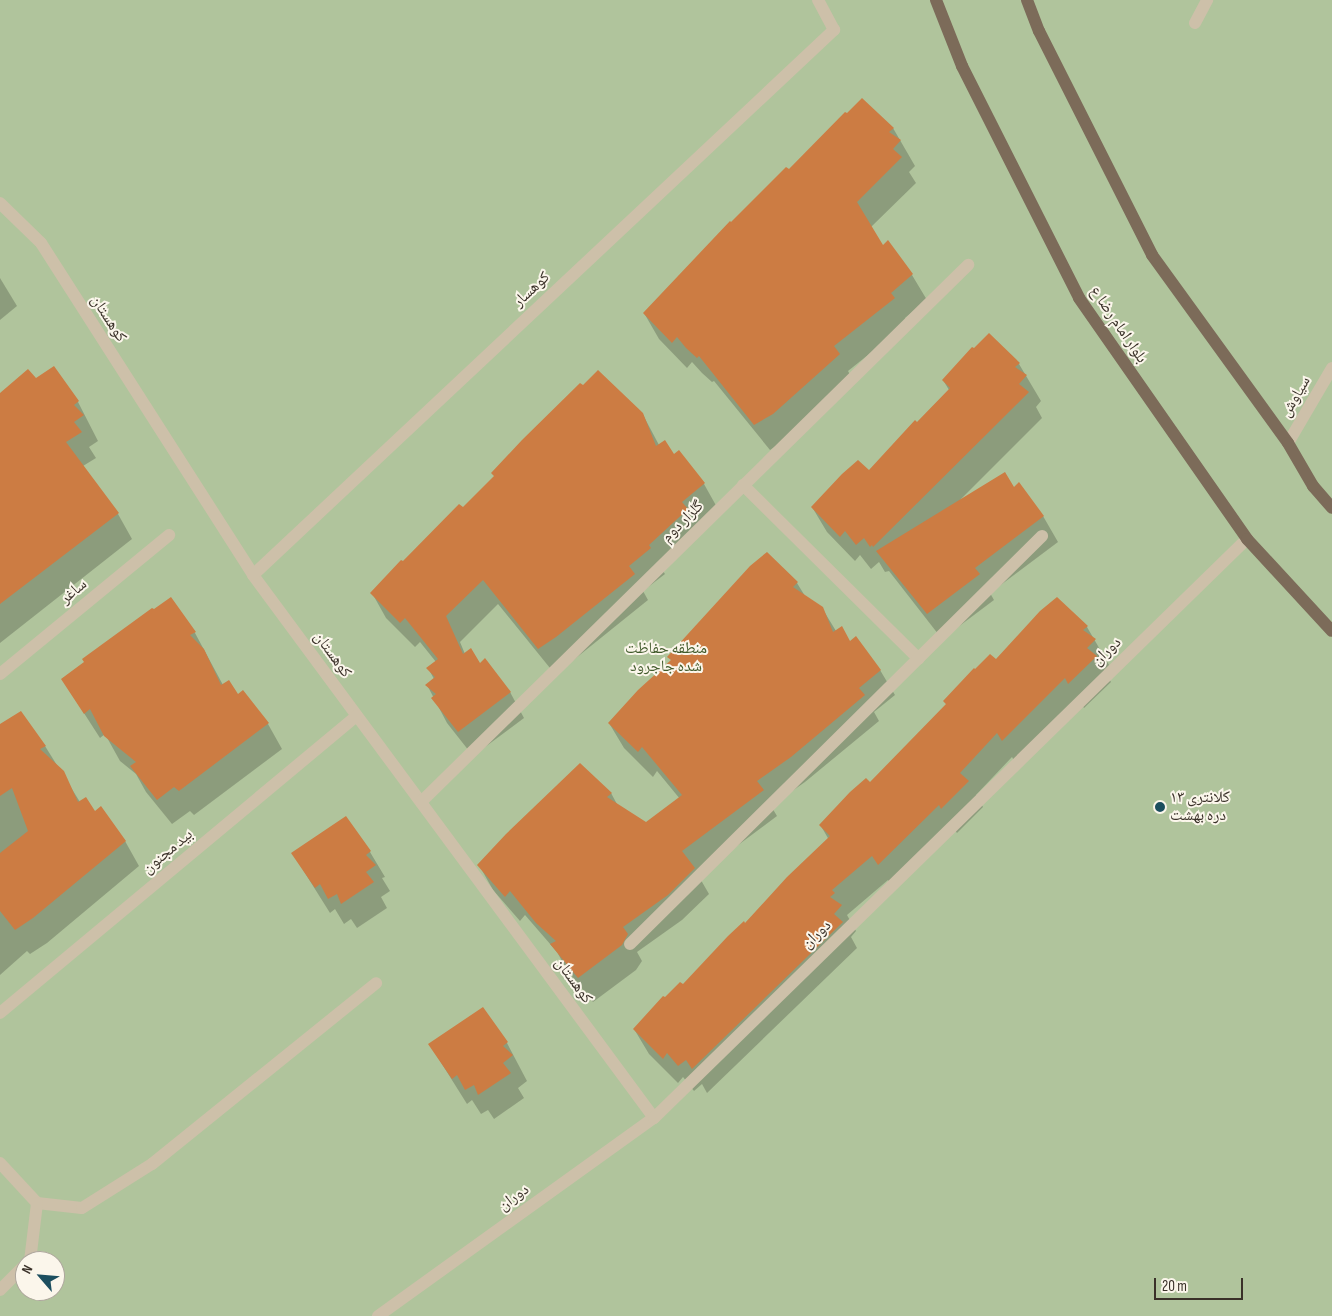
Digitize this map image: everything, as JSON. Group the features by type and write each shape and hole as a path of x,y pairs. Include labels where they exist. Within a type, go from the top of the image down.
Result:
{"main road":[{"name":"بلوار امام رضا ع","path":"936,0 962,66 1079,298 1247,539 1332,632"},
{"path":"1027,0 1039,31 1152,255 1288,443 1313,486 1332,508"}],"street":[{"name":"کوهسار","path":"252,575 834,30 818,0"},
{"path":"1195,23 1208,0"},
{"name":"کوهستان","path":"0,203 41,243 252,575 654,1118"},
{"name":"گلزار دوم","path":"421,802 968,265"},
{"name":"سیاوش","path":"1288,443 1332,368"},
{"path":"743,485 919,659"},
{"name":"ساغر","path":"0,674 169,535"},
{"path":"630,944 1042,536"},
{"name":"دوران","path":"378,1316 654,1118 1247,539"},
{"name":"بید مجنون","path":"0,1013 357,716"},
{"path":"0,1163 37,1203 82,1208 152,1164 376,983"},
{"path":"31,1251 37,1203"},
{"path":"0,1290 15,1276"}],"green space":[{"name":"منطقه حفاظت شده جاجرود","path":"0,0 1332,0 1332,1316 0,1316"}],"building":[{"path":"862,98 894,128 889,132 901,140 893,149 902,157 857,202 883,245 888,240 913,274 891,293 895,298 834,346 840,354 773,414 754,425 699,356 697,358 677,337 672,343 643,313 730,221 786,167 789,169 845,112 847,113"},
{"path":"989,333 1020,363 1015,367 1027,375 1019,384 1029,392 873,547 872,545 870,547 864,538 856,545 845,531 840,537 811,507 858,460 869,470 915,420 917,422 950,388 942,380 972,347 974,348"},
{"path":"54,366 79,401 74,405 84,415 74,422 82,432 66,442 119,513 0,604 0,393 28,369 36,378"},
{"path":"598,370 643,413 656,446 665,440 674,454 679,450 705,483 682,502 688,509 649,545 651,548 629,566 635,574 556,637 538,649 483,580 446,616 463,654 471,648 480,663 485,658 511,692 458,732 431,698 436,694 425,685 435,677 426,668 438,659 405,618 400,623 370,593 459,504 463,507 494,476 491,473 522,440 580,383 583,385"},
{"path":"1005,472 1014,487 1019,482 1044,516 975,568 980,574 927,614 876,551"},
{"path":"767,552 798,582 793,587 823,607 833,632 842,626 850,641 856,636 881,670 859,688 865,695 791,757 757,781 764,790 682,851 695,868 668,895 623,927 628,934 622,945 578,978 550,944 556,941 536,923 510,891 505,897 477,865 506,834 580,763 612,793 607,797 646,822 682,795 642,747 638,752 608,723 638,690 671,660 667,657 750,566"},
{"path":"171,597 196,632 190,635 204,649 221,685 229,680 238,694 243,690 269,723 179,791 174,787 157,800 130,766 136,762 104,736 90,709 84,714 61,679 84,662 82,659 152,608 154,609"},
{"path":"1057,597 1088,626 1083,630 1096,639 1087,648 1097,656 1068,684 1065,678 1002,741 997,733 960,773 969,781 941,809 939,805 878,865 872,856 832,890 835,893 830,897 842,905 834,914 843,922 692,1069 686,1060 678,1066 667,1053 663,1059 633,1029 663,996 665,997 680,982 683,984 728,936 744,921 745,923 787,877 830,836 819,825 850,792 866,778 870,782 946,704 943,701 974,668 990,654 996,659 1040,611"},
{"path":"21,711 46,746 40,749 64,771 78,802 86,797 95,811 101,806 126,841 33,918 15,930 0,911 0,853 28,831 12,788 0,796 0,724"},
{"path":"346,816 371,851 366,855 376,865 366,872 374,882 341,904 337,894 328,899 320,884 315,888 291,853"},
{"path":"483,1007 508,1042 503,1046 513,1055 503,1063 511,1073 478,1095 474,1085 465,1090 457,1075 452,1079 428,1044"}],"place":[{"name":"کلانتری ۱۳ دره بهشت","path":"1160,807"}]}
